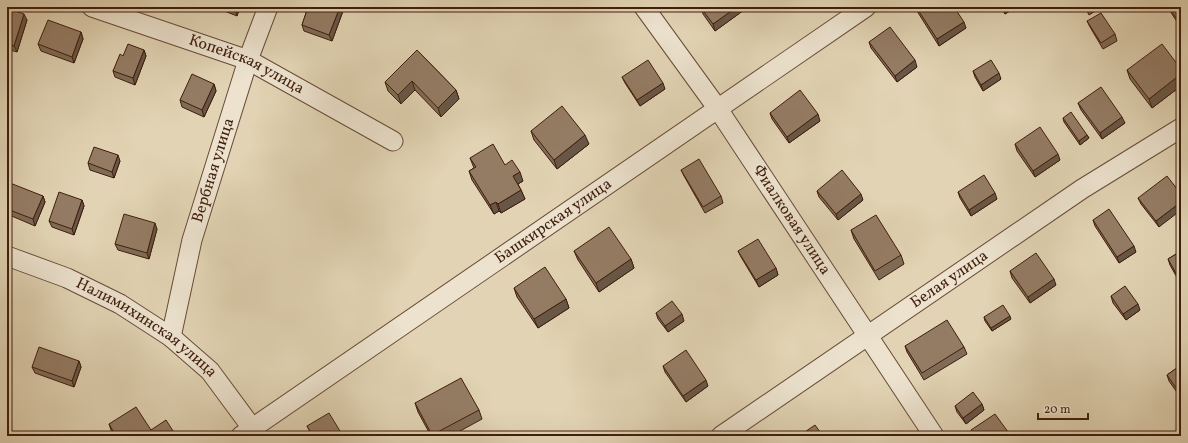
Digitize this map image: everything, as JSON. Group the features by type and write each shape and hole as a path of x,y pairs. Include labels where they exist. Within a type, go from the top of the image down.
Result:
{"street":[{"name":"Копейская улица","path":"92,7 248,60 393,141"},
{"name":"Вербная улица","path":"171,337 192,240 248,60 268,7"},
{"name":"Фиалковая улица","path":"644,7 718,109 866,336 934,436"},
{"name":"Башкирская улица","path":"251,433 866,7"},
{"name":"Белая улица","path":"721,436 1082,189 1181,128"},
{"name":"Налимихинская улица","path":"7,256 66,278 120,304 171,337 210,372 251,433"}],"building":[{"path":"228,7 236,7 235,10"},
{"path":"308,7 340,7 329,35 302,25"},
{"path":"737,7 713,24 701,8"},
{"path":"916,7 954,7 964,22 937,39"},
{"path":"1085,7 1095,7 1088,11"},
{"path":"1181,7 1181,25 1169,8"},
{"path":"7,8 24,14 14,46 7,43"},
{"path":"1101,13 1115,34 1101,43 1087,21"},
{"path":"48,20 81,32 72,57 38,44"},
{"path":"890,27 915,60 895,76 869,42"},
{"path":"128,44 144,50 133,78 113,71 120,54 123,56"},
{"path":"1162,44 1181,69 1181,74 1149,99 1127,70"},
{"path":"417,50 456,90 438,108 412,81 398,95 385,82"},
{"path":"648,60 663,83 637,100 622,77"},
{"path":"991,60 999,73 981,85 973,71"},
{"path":"192,74 214,84 202,110 180,100"},
{"path":"1101,87 1122,117 1100,133 1078,103"},
{"path":"800,90 818,114 787,137 770,113"},
{"path":"562,106 585,135 554,160 531,131"},
{"path":"1071,112 1087,135 1079,141 1063,118"},
{"path":"1040,127 1058,154 1033,171 1015,144"},
{"path":"493,144 505,165 512,160 520,172 513,176 521,190 498,204 496,202 490,205 469,171 476,167 470,158"},
{"path":"94,147 118,155 112,172 88,163"},
{"path":"699,159 721,196 703,207 681,170"},
{"path":"842,170 861,194 836,214 817,191"},
{"path":"984,175 995,193 969,210 958,192"},
{"path":"1167,176 1181,194 1181,202 1156,221 1138,198"},
{"path":"10,183 43,196 33,219 7,209 7,190"},
{"path":"59,192 82,200 72,229 49,221"},
{"path":"1109,209 1134,246 1117,257 1093,220"},
{"path":"124,214 155,223 147,253 115,244"},
{"path":"876,215 901,255 875,271 851,230"},
{"path":"609,227 631,259 596,283 574,251"},
{"path":"758,239 776,268 756,280 738,251"},
{"path":"1181,251 1181,275 1178,277 1168,259"},
{"path":"1036,253 1054,279 1028,297 1010,271"},
{"path":"545,267 566,299 534,319 514,288"},
{"path":"1125,286 1138,304 1123,314 1111,296"},
{"path":"672,301 682,314 665,326 656,313"},
{"path":"1003,305 1010,316 991,328 984,317"},
{"path":"947,320 964,347 922,373 905,346"},
{"path":"39,347 79,361 72,381 32,367"},
{"path":"686,350 706,380 683,396 663,366"},
{"path":"1181,365 1181,395 1167,375"},
{"path":"461,378 479,410 432,435 415,403"},
{"path":"973,392 982,404 963,418 955,406"},
{"path":"136,407 151,430 166,420 175,434 172,436 116,436 109,424"},
{"path":"329,413 343,436 313,436 307,426"},
{"path":"995,414 1011,436 975,436 971,430"},
{"path":"815,425 823,436 799,436"}]}
